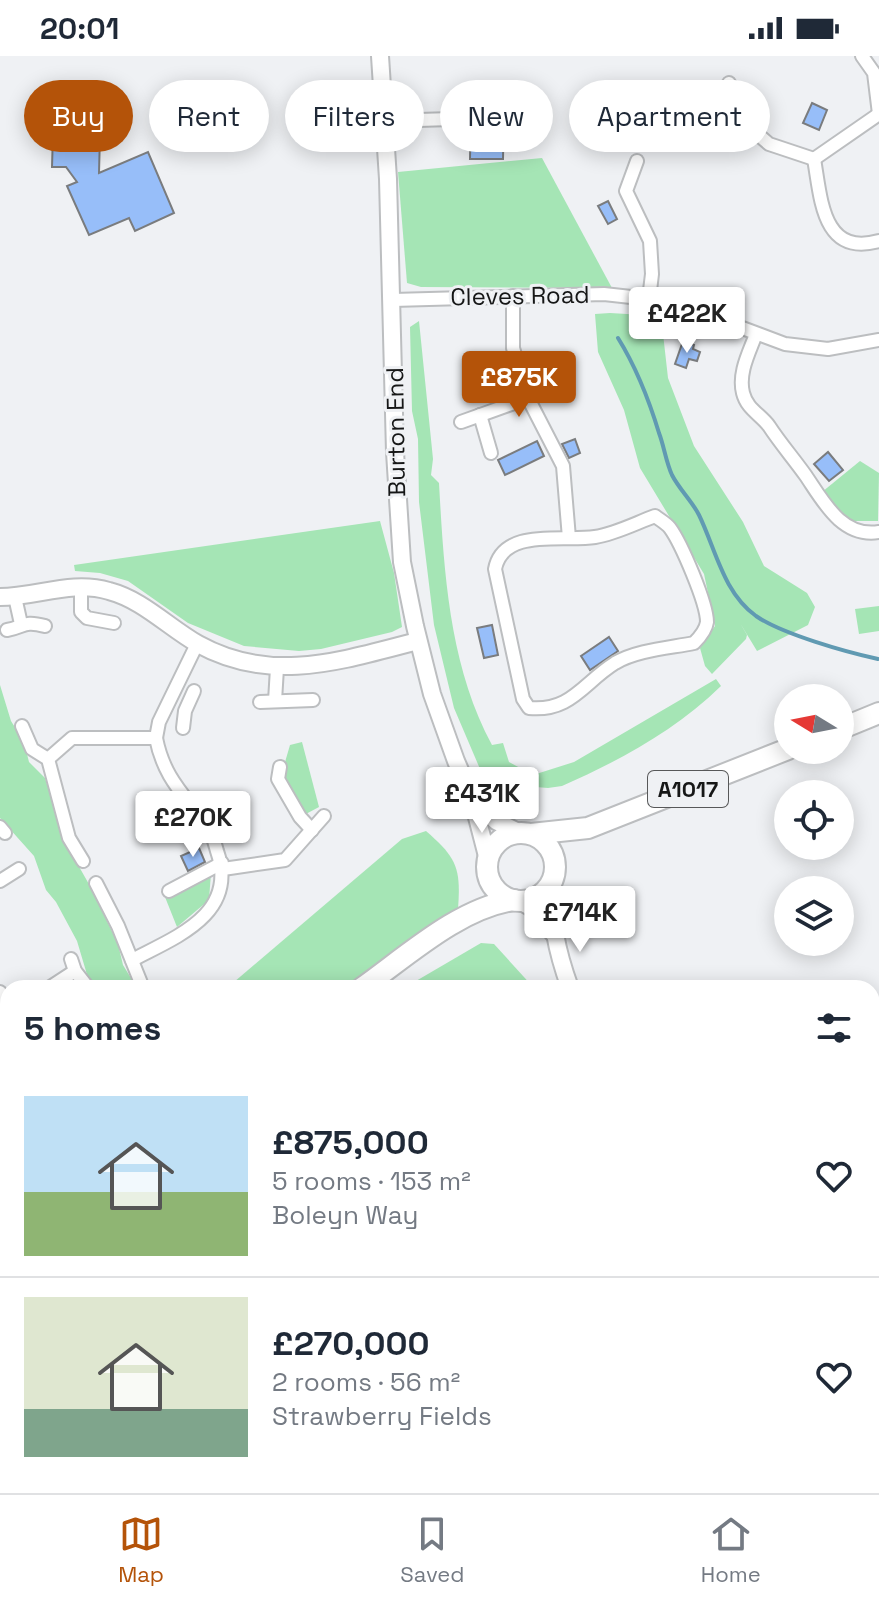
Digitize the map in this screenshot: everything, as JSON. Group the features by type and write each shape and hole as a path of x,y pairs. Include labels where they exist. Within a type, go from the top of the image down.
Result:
{"main road":[{"path":"854,723 879,713"},
{"name":"A1017","path":"526,834 588,828 774,755"},
{"name":"A1017","path":"554,873 567,847 588,828"},
{"path":"374,980 466,916 500,902 540,895 554,873 549,847 526,834 499,841 466,916"},
{"path":"488,864 495,889 517,900"}],"street":[{"name":"Burton End","path":"380,56 381,80"},
{"path":"814,159 879,114 874,73 862,56"},
{"path":"770,144 814,159"},
{"name":"Burton End","path":"386,152 402,562 432,694 472,798 488,864"},
{"path":"814,159 825,217 835,234 852,243 879,241"},
{"path":"637,161 626,191 650,241 652,274 649,299"},
{"name":"Cleves Road","path":"393,300 590,293 649,299 697,311 785,344 828,349 879,340"},
{"path":"513,296 513,348 528,398 563,466 569,538"},
{"path":"756,334 741,378 748,406 766,423 818,498 840,520 855,530 879,532"},
{"path":"461,422 528,398"},
{"path":"480,415 491,453"},
{"path":"655,516 669,527 693,575 705,608 707,625 694,643 615,663 565,704 529,708 523,699 495,569 498,557 517,542 569,538 594,538 655,516"},
{"path":"21,624 8,597 51,588 81,587 124,596 197,644 223,656 277,668 337,662 418,641"},
{"path":"81,587 81,612 87,618 114,623"},
{"path":"7,630 16,629 21,624 45,626"},
{"path":"132,960 185,932 214,907 220,890 222,866 210,831 171,782 156,738 159,722 197,644"},
{"path":"275,701 277,668"},
{"path":"183,728 185,711 194,691"},
{"path":"260,702 313,700"},
{"path":"168,703 185,711"},
{"path":"22,726 32,749 48,759 69,838 83,861"},
{"path":"48,759 72,738 156,738"},
{"path":"280,767 278,779 300,817 312,830"},
{"name":"Burton End","path":"472,798 496,821 526,834"},
{"path":"169,891 222,866 285,860 324,816"},
{"path":"0,881 19,869"},
{"path":"554,873 551,905 553,933 568,980"},
{"path":"96,883 140,980"},
{"path":"517,900 532,908 553,933"},
{"path":"57,980 73,965 83,980"}],"green space":[{"path":"542,158 612,288 421,287 407,283 398,172"},
{"path":"595,314 661,316 668,378 694,446 743,522 764,566 807,593 815,607 808,625 757,651 740,623 746,639 712,674 705,666 700,648 715,626 704,574 640,468 624,410 598,352"},
{"path":"419,321 433,459 431,475 439,483 451,617 466,683 492,745 503,743 509,762 533,775 574,762 716,679 721,686 685,717 646,743 562,786 548,788 486,783 454,708 434,625 419,502 410,327"},
{"path":"860,461 879,473 878,521 851,521 822,492"},
{"path":"380,521 394,573 402,627 321,649 299,651 244,646 188,623 128,581 100,573 75,571 74,565"},
{"path":"879,606 879,631 859,634 855,609"},
{"path":"0,685 29,762 45,778 65,842 90,886 132,980 89,980 77,941 46,890 34,856 0,818"},
{"path":"302,742 319,807 304,815 281,776 290,745"},
{"path":"426,831 451,857 459,883 458,909 358,980 236,980 402,839"},
{"path":"211,873 209,900 177,927 165,897"},
{"path":"481,943 494,944 527,980 418,980"}],"building":[{"path":"812,103 827,110 819,130 803,123"},
{"path":"52,152 100,152 99,173 148,152 174,213 135,231 129,218 89,235 67,186 77,182 66,167 52,167"},
{"path":"470,152 503,152 503,159 470,159"},
{"path":"608,201 617,219 608,224 598,206"},
{"path":"683,341 694,345 693,349 700,352 697,361 689,359 686,368 675,364"},
{"path":"575,439 580,453 569,458 562,444"},
{"path":"537,441 544,456 505,475 498,460"},
{"path":"828,452 843,470 829,481 814,464"},
{"path":"492,625 498,655 484,658 477,628"},
{"path":"609,637 618,651 590,670 581,656"},
{"path":"199,848 205,862 188,871 181,856"}],"waterway":[{"path":"618,338 646,396 672,475 699,515 736,595 767,623 798,636 878,659"}]}
